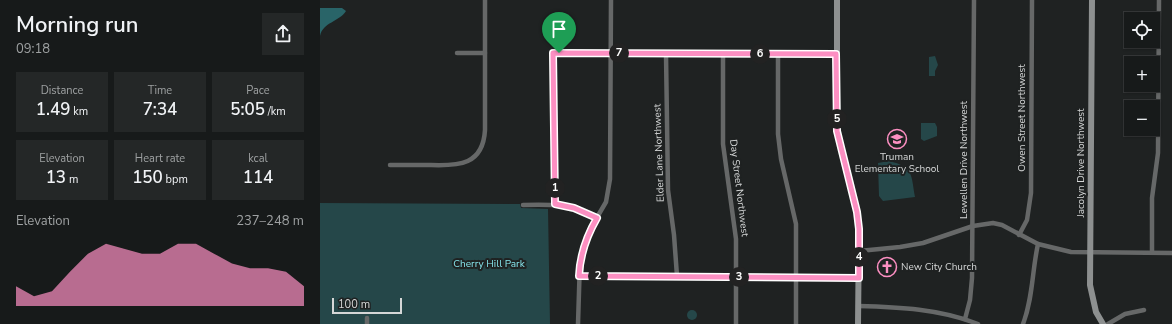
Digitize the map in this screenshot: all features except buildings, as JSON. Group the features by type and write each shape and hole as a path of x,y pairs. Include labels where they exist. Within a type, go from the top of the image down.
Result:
{"street":[{"path":"390,165 456,165 468,162 476,156 484,139 485,0"},
{"path":"578,324 580,260 584,243 606,202 610,178 611,0"},
{"path":"836,0 837,131 857,212 859,250 858,324"},
{"name":"Lewellen Drive Northwest","path":"965,319 972,288 974,0"},
{"name":"Owen Street Northwest","path":"1019,235 1027,220 1031,193 1032,0"},
{"name":"Jacolyn Drive Northwest","path":"1092,0 1091,292 1096,312 1103,324"},
{"path":"1152,252 1152,198 1158,153 1158,0"},
{"path":"457,53 485,53"},
{"path":"555,204 553,53 836,54"},
{"name":"Elder Lane Northwest","path":"666,54 668,190 674,236 676,276"},
{"name":"Day Street Northwest","path":"723,54 723,144 736,239 736,324"},
{"path":"778,54 778,134 781,159 796,224 796,324"},
{"path":"523,205 555,204 574,208 597,218"},
{"path":"859,250 896,248 923,243 973,226 993,223 1002,225 1038,244 1071,252 1172,253"},
{"path":"1023,324 1030,299 1032,268 1038,244"},
{"path":"579,276 859,278"},
{"path":"858,306 899,307 965,319 978,324"},
{"path":"1108,324 1125,314 1144,310"},
{"path":"366,324 367,318"}],"green space":[{"path":"935,56 938,65 935,71 935,76 929,76 929,57"},
{"path":"921,123 935,123 937,127 937,136 924,141 921,139"},
{"path":"889,161 903,166 910,173 915,197 883,201 879,196 878,163"},
{"name":"Cherry Hill Park","path":"320,203 520,204 521,208 548,209 550,324 320,324"},
{"path":"690,310 694,310 696,311 696,319 690,320 687,317 687,313"}],"shaded area":[{"path":"320,8 342,8 346,11 343,15 324,28 320,36"}],"place":[{"name":"Truman Elementary School","path":"897,139"},
{"name":"New City Church","path":"887,267"}],"route":[{"path":"553,53 559,53 836,54 837,131 857,212 859,229 859,278 579,276 580,260 584,243 597,218 584,211 555,204 553,53"}]}
